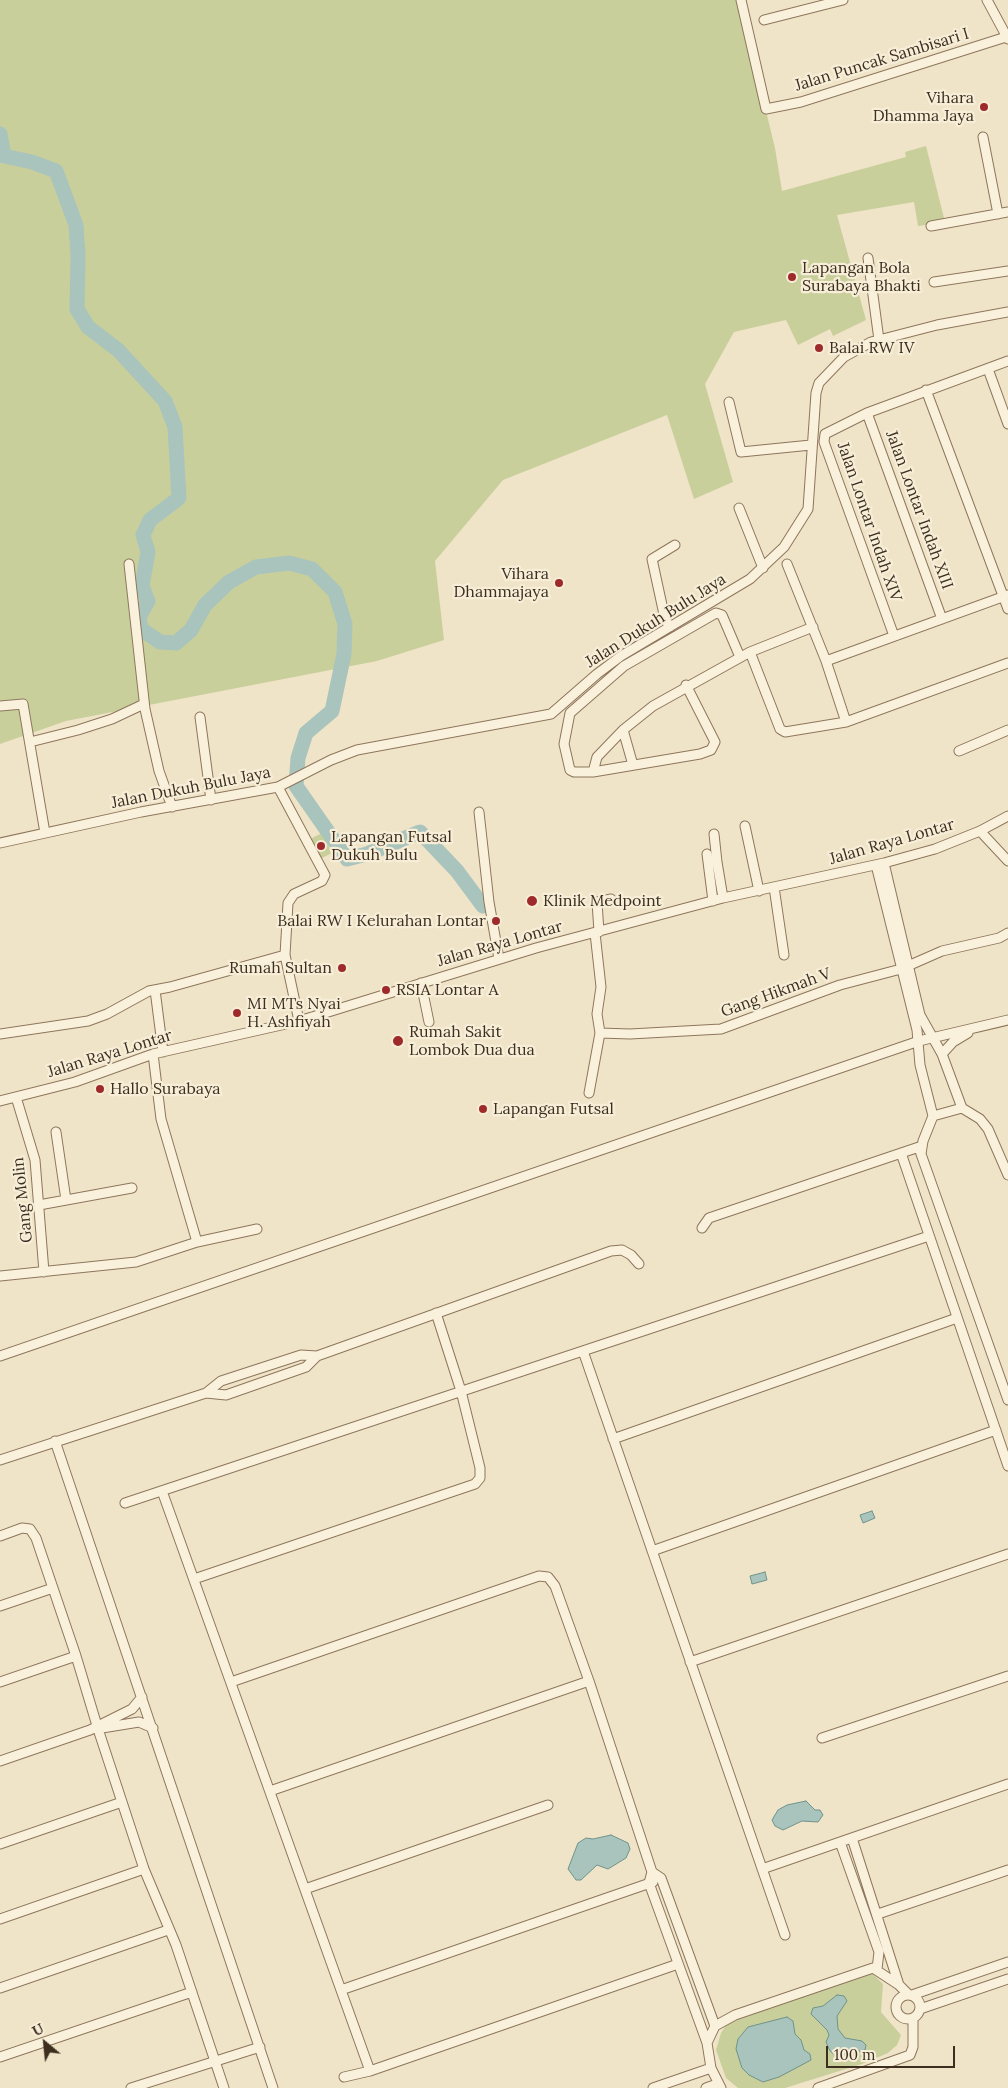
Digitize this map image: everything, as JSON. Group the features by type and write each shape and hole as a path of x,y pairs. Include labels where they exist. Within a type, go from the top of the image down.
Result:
{"street":[{"name":"Jalan Puncak Sambisari I","path":"741,0 766,108 801,102 1007,38"},
{"path":"764,20 843,0"},
{"path":"987,0 1007,38"},
{"path":"931,226 1003,213 983,137"},
{"path":"868,258 879,340"},
{"path":"934,282 1008,271"},
{"name":"Jalan Dukuh Bulu Jaya","path":"0,843 278,787 357,750 547,716 557,710 597,674 670,627 722,597 763,568 784,547 808,509 811,445 816,394 819,383 844,357 871,342 937,325 1008,312"},
{"name":"Jalan Lontar Indah XIV","path":"894,636 824,442 828,431 867,412 1008,361"},
{"path":"988,369 1008,424"},
{"path":"926,390 1006,596 1008,609"},
{"path":"729,402 741,452 811,445"},
{"name":"Jalan Lontar Indah XIII","path":"867,412 942,618"},
{"path":"739,508 763,568"},
{"path":"670,627 665,619 652,559 675,545"},
{"path":"129,564 144,704 159,771 172,807"},
{"path":"787,564 826,661 846,722"},
{"path":"826,661 1006,596"},
{"path":"686,685 715,742 714,748 700,754 593,772 574,772 570,770 564,744 567,720 570,713 624,666 716,613 722,615 740,657"},
{"path":"593,772 597,757 623,730 653,706 686,685 750,652 813,627"},
{"path":"750,652 782,731 846,722 1008,664"},
{"path":"0,706 23,704 45,833"},
{"path":"30,742 112,719 144,704"},
{"path":"200,717 211,800"},
{"path":"623,730 633,765"},
{"path":"959,751 1008,730"},
{"path":"278,787 326,877 322,881 300,890 289,899 285,955 299,1021"},
{"path":"479,812 489,902 499,960"},
{"name":"Jalan Raya Lontar","path":"0,1101 75,1082 158,1053 299,1021 499,960 758,888 774,887 880,864 934,848 980,831 1008,816"},
{"path":"745,826 758,888"},
{"path":"980,831 1008,861"},
{"path":"714,834 716,862 724,898"},
{"path":"707,854 714,901"},
{"path":"880,864 920,1041 920,1065 933,1116 925,1132 921,1154"},
{"path":"774,887 784,955"},
{"path":"590,1093 600,1033 597,1014 601,987 597,902 611,900"},
{"name":"Gang Hikmah V","path":"600,1033 630,1034 721,1029 840,985 904,968 942,951 999,938 1008,933"},
{"path":"0,1034 97,1019 140,994 285,955"},
{"path":"904,968 920,1015 942,1054 962,1108 980,1119 988,1129 1008,1175"},
{"path":"422,983 429,1022"},
{"path":"155,990 161,1119 197,1242"},
{"path":"0,1356 920,1041 1008,1020"},
{"path":"942,1054 953,1042 974,1029"},
{"name":"Gang Molin","path":"16,1097 35,1160 44,1272"},
{"path":"933,1116 962,1108"},
{"path":"56,1132 66,1200"},
{"path":"702,1228 709,1218 919,1147 1008,1400"},
{"path":"901,1154 1008,1466"},
{"path":"39,1205 132,1188"},
{"path":"0,1276 136,1262 197,1242 256,1229"},
{"path":"125,1503 929,1236"},
{"path":"0,1460 206,1393 221,1381 301,1355 317,1356 612,1251 622,1250 639,1264"},
{"path":"194,1580 474,1484 480,1478 480,1468 461,1391 436,1313"},
{"path":"614,1439 957,1318"},
{"path":"583,1351 785,1935"},
{"path":"206,1393 226,1395 306,1367 317,1356"},
{"path":"652,1551 996,1430"},
{"path":"55,1441 273,2088"},
{"path":"162,1490 370,2070"},
{"path":"0,1536 22,1528 30,1529 36,1538 76,1656 95,1728 144,1868 168,1930 176,1945 213,2060 224,2088"},
{"path":"690,1662 1008,1554"},
{"path":"231,1682 539,1576 548,1578 555,1586 589,1681 652,1872 649,1883 707,2043 711,2068 719,2086 706,2088"},
{"path":"0,1606 53,1588"},
{"path":"0,1682 76,1656"},
{"path":"822,1738 1008,1676"},
{"path":"270,1790 589,1681"},
{"path":"0,1761 95,1728 132,1710 142,1697"},
{"path":"95,1728 139,1722 153,1728"},
{"path":"762,1869 1008,1784"},
{"path":"0,1844 122,1802"},
{"path":"305,1889 548,1805"},
{"path":"852,1838 878,1914 899,1985"},
{"path":"840,1842 879,1952 877,1969"},
{"path":"0,1919 144,1868"},
{"path":"878,1914 1008,1870"},
{"path":"652,1872 661,1878 715,2026"},
{"path":"341,1990 661,1878"},
{"path":"0,1988 168,1930"},
{"path":"913,2018 902,2017 895,2008 899,1998 1008,1962"},
{"path":"344,2077 370,2070 678,1964"},
{"path":"707,2043 715,2026 734,2015 864,1969 877,1969 918,2000 920,2009"},
{"path":"818,2088 910,2055 914,2048 913,2018 920,2009 1008,1979"},
{"path":"0,2057 192,1992"},
{"path":"131,2088 213,2060 260,2047"},
{"path":"653,2088 711,2068"}],"green space":[{"path":"0,0 737,0 775,148 782,191 906,157 905,152 926,146 945,222 918,226 914,202 837,215 866,320 833,336 830,329 798,345 786,320 734,332 705,384 733,482 694,499 667,415 503,480 435,561 444,640 377,661 66,721 0,744"},
{"name":"Lapangan Futsal Dukuh Bulu","path":"322,833 332,853 320,859 310,839"},
{"path":"871,1972 883,1984 881,2012 901,2035 897,2045 888,2053 862,2064 785,2088 738,2088 726,2078 716,2050 721,2033 730,2019"}],"water":[{"path":"872,1511 875,1518 863,1523 860,1515"},
{"path":"765,1572 767,1580 752,1584 750,1576"},
{"path":"806,1801 815,1810 820,1810 823,1815 818,1822 802,1821 783,1830 775,1826 772,1820 778,1810 787,1805"},
{"path":"611,1835 628,1843 630,1849 626,1858 608,1869 597,1865 581,1880 576,1880 568,1869 578,1843 586,1838 593,1839"},
{"path":"837,1995 844,1996 847,2001 837,2016 838,2029 845,2038 862,2041 866,2045 865,2050 836,2056 830,2051 826,2042 829,2035 827,2030 811,2014 813,2008 823,2006"},
{"path":"787,2017 793,2021 795,2034 801,2040 804,2050 810,2054 811,2060 779,2077 763,2082 749,2075 742,2068 736,2049 738,2039 748,2027"}],"waterway":[{"path":"0,134 4,156 32,162 56,171 76,225 78,256 77,309 88,327 118,350 165,401 175,427 179,498 150,520 143,535 148,552 142,586 148,601 139,617 141,629 160,642 176,643 191,630 205,605 229,582 256,567 289,563 312,569 335,592 345,624 344,654 332,711 306,733 298,758 296,786 347,859 367,854 420,832 457,871 483,906"}],"place":[{"name":"Vihara Dhamma Jaya","path":"984,107"},
{"name":"Lapangan Bola Surabaya Bhakti","path":"792,277"},
{"name":"Balai RW IV","path":"819,348"},
{"name":"Vihara Dhammajaya","path":"559,583"},
{"name":"Lapangan Futsal Dukuh Bulu","path":"321,846"},
{"name":"Klinik Medpoint","path":"532,901"},
{"name":"Balai RW I Kelurahan Lontar","path":"496,921"},
{"name":"Rumah Sultan","path":"342,968"},
{"name":"RSIA Lontar A","path":"386,990"},
{"name":"MI MTs Nyai H. Ashfiyah","path":"237,1013"},
{"name":"Rumah Sakit Lombok Dua dua","path":"398,1041"},
{"name":"Hallo Surabaya","path":"100,1089"},
{"name":"Lapangan Futsal","path":"483,1109"}]}
